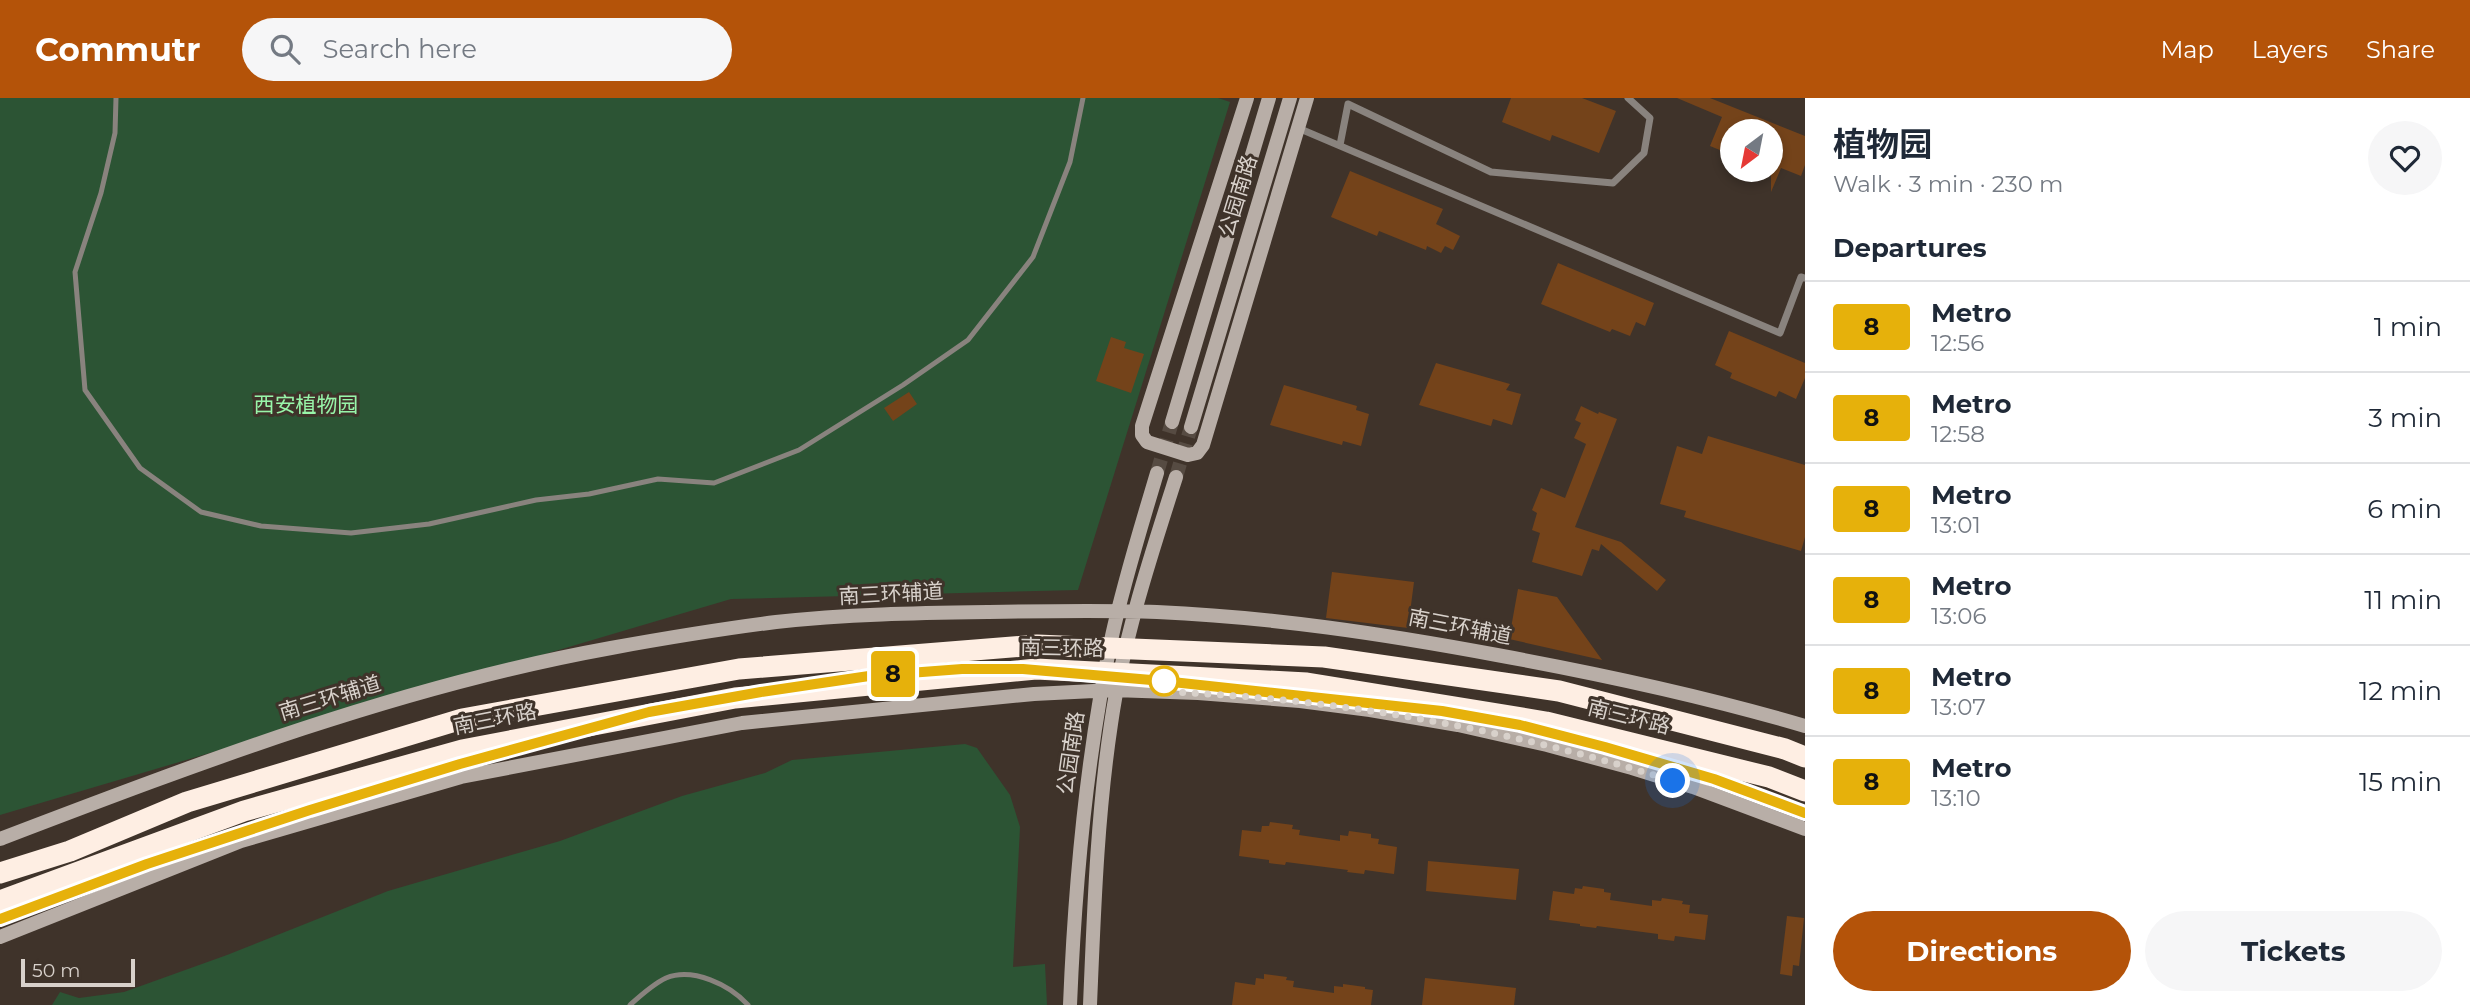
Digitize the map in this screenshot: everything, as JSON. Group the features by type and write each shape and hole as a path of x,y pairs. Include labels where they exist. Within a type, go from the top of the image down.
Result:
{"highway":[{"name":"南三环路","path":"0,873 69,851 187,802 475,717 739,669 1037,645 1324,657 1531,687 1572,694 1785,749 1805,757"},
{"name":"南三环路","path":"0,901 244,811 462,750 735,698 1036,669 1307,683 1546,722 1769,777 1805,791"}],"main road":[{"path":"1247,98 1142,426 1142,435 1147,442 1188,455 1197,453 1203,445 1307,98"},
{"name":"公园南路","path":"1172,422 1269,98"},
{"name":"公园南路","path":"1191,427 1290,98"},
{"name":"公园南路","path":"1070,1005 1080,850 1097,713 1118,612 1157,472"},
{"name":"公园南路","path":"1091,1005 1100,808 1111,722 1122,663 1141,592 1177,477"},
{"name":"南三环辅道","path":"0,839 254,743 371,707 505,671 608,648 708,632 779,622 855,617 954,612 1157,612 1316,625 1384,634 1635,681 1805,726"},
{"path":"1091,1005 1114,690"},
{"path":"0,937 241,841 461,777 742,723 1034,694 1114,690 1198,693 1300,701 1458,725 1632,768 1805,828"},
{"path":"1063,1005 1064,959 1096,691"}],"street":[{"path":"1340,145 1349,104 1491,172 1613,183 1644,153 1650,118 1628,98"},
{"path":"1297,128 1780,333 1801,277 1805,278"}],"lane":[{"path":"116,98 115,133 101,193 75,272 85,390 140,468 201,512 261,526 351,533 429,524 536,500 589,494 658,479 714,482 799,450 903,385 968,340 1033,257 1070,162 1083,98"},
{"path":"629,1005 666,978 684,974 712,981 738,994 748,1005"}],"green space":[{"name":"西安植物园","path":"0,98 1218,98 1230,102 1078,590 731,599 0,815"},
{"path":"965,744 977,748 1010,795 1020,827 1013,967 1045,964 1047,1005 52,1005 60,992 79,998 124,992 227,955 388,891 560,841 682,796 765,773 792,760"}],"building":[{"path":"1511,98 1582,98 1616,111 1599,153 1552,135 1550,141 1502,122"},
{"path":"1677,98 1710,98 1762,119 1721,119 1722,117"},
{"path":"1720,122 1720,150 1710,146"},
{"path":"1783,127 1805,136 1805,165 1801,176 1783,169"},
{"path":"1350,171 1443,209 1436,224 1460,236 1453,250 1445,246 1441,253 1427,246 1426,250 1379,231 1377,236 1331,217"},
{"path":"1558,263 1654,303 1645,326 1636,322 1630,336 1612,329 1610,332 1541,304"},
{"path":"1729,331 1805,363 1805,378 1796,399 1779,391 1776,397 1730,378 1732,373 1715,365"},
{"path":"1111,337 1126,342 1124,348 1144,354 1131,393 1096,381"},
{"path":"1436,363 1510,384 1506,390 1521,394 1512,425 1493,419 1491,426 1419,405"},
{"path":"1284,385 1357,406 1356,410 1369,414 1361,446 1343,441 1342,445 1270,425"},
{"path":"909,392 917,404 893,421 884,408"},
{"path":"1581,406 1617,419 1575,527 1621,542 1666,580 1657,591 1601,544 1599,551 1592,549 1582,576 1532,562 1540,533 1532,530 1537,513 1532,510 1541,488 1565,498 1586,444 1574,438 1581,423 1575,420"},
{"path":"1708,436 1805,465 1805,537 1801,551 1684,517 1686,511 1660,504 1677,446 1702,454"},
{"path":"1332,572 1414,582 1408,628 1326,618"},
{"path":"1518,589 1557,597 1602,660 1509,639"},
{"path":"1270,822 1293,825 1292,829 1300,830 1299,835 1340,841 1340,835 1348,836 1349,831 1371,834 1371,838 1379,839 1378,844 1397,847 1394,874 1365,870 1364,874 1286,862 1285,865 1239,856 1242,830 1261,832 1262,826 1269,826"},
{"path":"1428,861 1519,869 1516,900 1426,891"},
{"path":"1583,886 1604,889 1604,892 1611,893 1610,900 1652,906 1652,900 1661,901 1662,898 1683,901 1682,904 1690,905 1689,913 1708,915 1705,940 1675,936 1674,941 1658,939 1658,934 1549,920 1553,891 1574,894 1575,888 1582,889"},
{"path":"1787,916 1804,918 1799,966 1793,965 1792,976 1780,974"},
{"path":"1264,974 1287,977 1286,980 1294,981 1293,987 1334,993 1334,986 1343,987 1343,984 1365,987 1373,990 1371,1005 1232,1005 1235,982 1255,985 1256,978 1264,979"},
{"path":"1425,978 1516,988 1514,1005 1422,1005"}],"tunnel":[{"path":"1157,473 1172,422"},
{"path":"1176,477 1191,427"}],"metro line":[{"name":"8","path":"0,919 147,864 310,810 460,764 649,712 869,676 962,669 1023,669 1163,681 1442,711 1520,725 1605,747 1714,779 1805,813"}],"route":[{"path":"1164,681 1170,692 1300,701 1458,725 1590,756 1673,781"}]}
